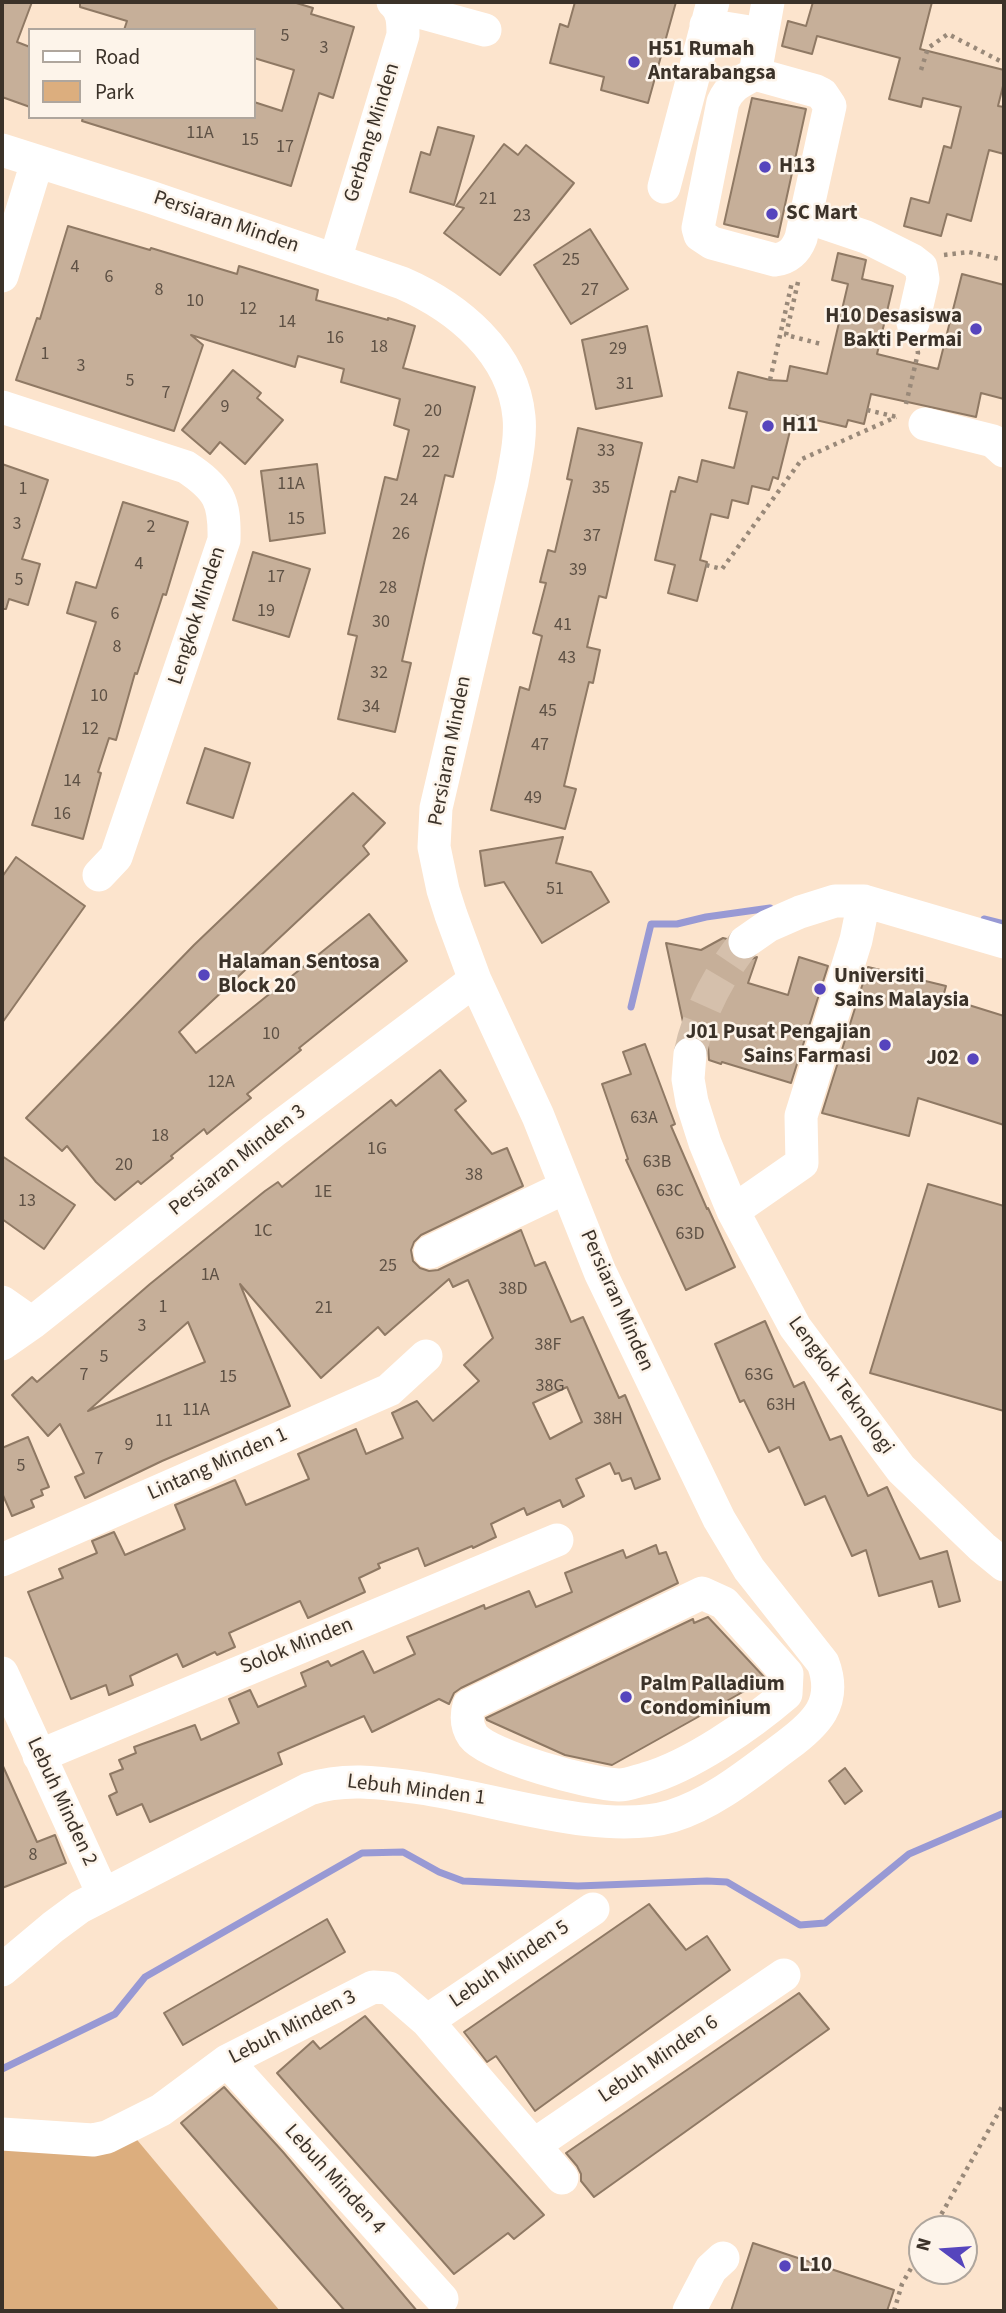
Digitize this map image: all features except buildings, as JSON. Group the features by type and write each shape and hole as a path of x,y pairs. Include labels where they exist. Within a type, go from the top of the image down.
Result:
{"street":[{"path":"755,74 768,2"},
{"name":"Gerbang Minden","path":"395,4 485,30"},
{"name":"Gerbang Minden","path":"335,260 403,35 403,20 395,4"},
{"path":"664,187 710,13 762,34"},
{"path":"755,74 816,91 828,99 830,114 799,239 775,260 712,243 701,235 698,228 723,103 728,91 736,83 755,74"},
{"name":"Persiaran Minden","path":"2,150 402,283 428,295 472,327 489,346 503,368 515,393 520,417 519,445 436,808 434,847 443,890 475,980 538,1116 600,1272 719,1519 749,1569 823,1663 828,1689"},
{"path":"2,276 37,162"},
{"path":"799,239 866,237 912,260 921,267 923,279 914,323"},
{"name":"Lengkok Minden","path":"2,407 186,467 206,481 219,496 224,516 224,540 116,857 99,875"},
{"path":"909,415 993,441 1004,451"},
{"path":"745,942 768,926 835,901 864,901 1004,942"},
{"path":"733,1211 802,1163 801,1116 856,940 864,901"},
{"name":"Persiaran Minden 3","path":"2,1344 274,1131 475,980"},
{"name":"Lengkok Teknologi","path":"690,1054 688,1079 705,1143 733,1211 795,1327 901,1469 1004,1565"},
{"path":"430,1252 566,1186"},
{"path":"2,1302 32,1323"},
{"name":"Lintang Minden 1","path":"2,1560 389,1390 426,1356"},
{"name":"Solok Minden","path":"39,1756 557,1540"},
{"path":"702,1593 724,1603 787,1674 786,1694 769,1709 710,1750 649,1778 621,1785 585,1780 519,1759 474,1737 467,1722 469,1705 702,1593"},
{"name":"Lebuh Minden 2","path":"2,1673 103,1894"},
{"name":"Lebuh Minden 1","path":"2,1970 53,1927 103,1894 309,1789 325,1784 359,1781 449,1792 586,1820 617,1822 672,1816 705,1801 803,1734 820,1717 828,1689"},
{"path":"507,1804 519,1759"},
{"name":"Lebuh Minden 5","path":"427,2021 593,1909"},
{"name":"Lebuh Minden 6","path":"534,2145 784,1975"},
{"name":"Lebuh Minden 3","path":"2,2134 93,2140 107,2137 161,2110 227,2061 373,1987 389,1988 427,2021 562,2178"},
{"name":"Lebuh Minden 4","path":"227,2061 442,2300"},
{"path":"689,2311 710,2269 723,2258"}],"path":[{"path":"922,70 928,48 948,34 1004,63"},
{"path":"799,239 802,267 786,335 821,344"},
{"path":"770,380 799,239"},
{"path":"947,254 970,252 1004,260"},
{"path":"706,565 722,569 802,459 909,415 918,353 914,323"},
{"path":"941,2215 1004,2103"},
{"path":"894,2311 908,2274"}],"green space":[{"path":"133,2135 280,2311 2,2311 2,2145"}],"waterway":[{"path":"631,1007 651,924 677,924 770,908"},
{"path":"984,919 1004,924"},
{"path":"2,2069 115,2014 145,1977 362,1853 403,1852 439,1872 463,1881 578,1886 727,1882 800,1925 825,1923 909,1854 1004,1813"}],"tunnel":[{"path":"690,1054 698,1024 711,995 745,942"}],"place":[{"name":"H51 Rumah Antarabangsa","path":"634,62"},
{"name":"H13","path":"765,167"},
{"name":"SC Mart","path":"772,214"},
{"name":"H10 Desasiswa Bakti Permai","path":"976,329"},
{"name":"H11","path":"768,426"},
{"name":"Halaman Sentosa Block 20","path":"204,975"},
{"name":"Universiti Sains Malaysia","path":"820,989"},
{"name":"J01 Pusat Pengajian Sains Farmasi","path":"885,1045"},
{"name":"J02","path":"973,1059"},
{"name":"Palm Palladium Condominium","path":"626,1697"},
{"name":"L10","path":"785,2266"}]}
